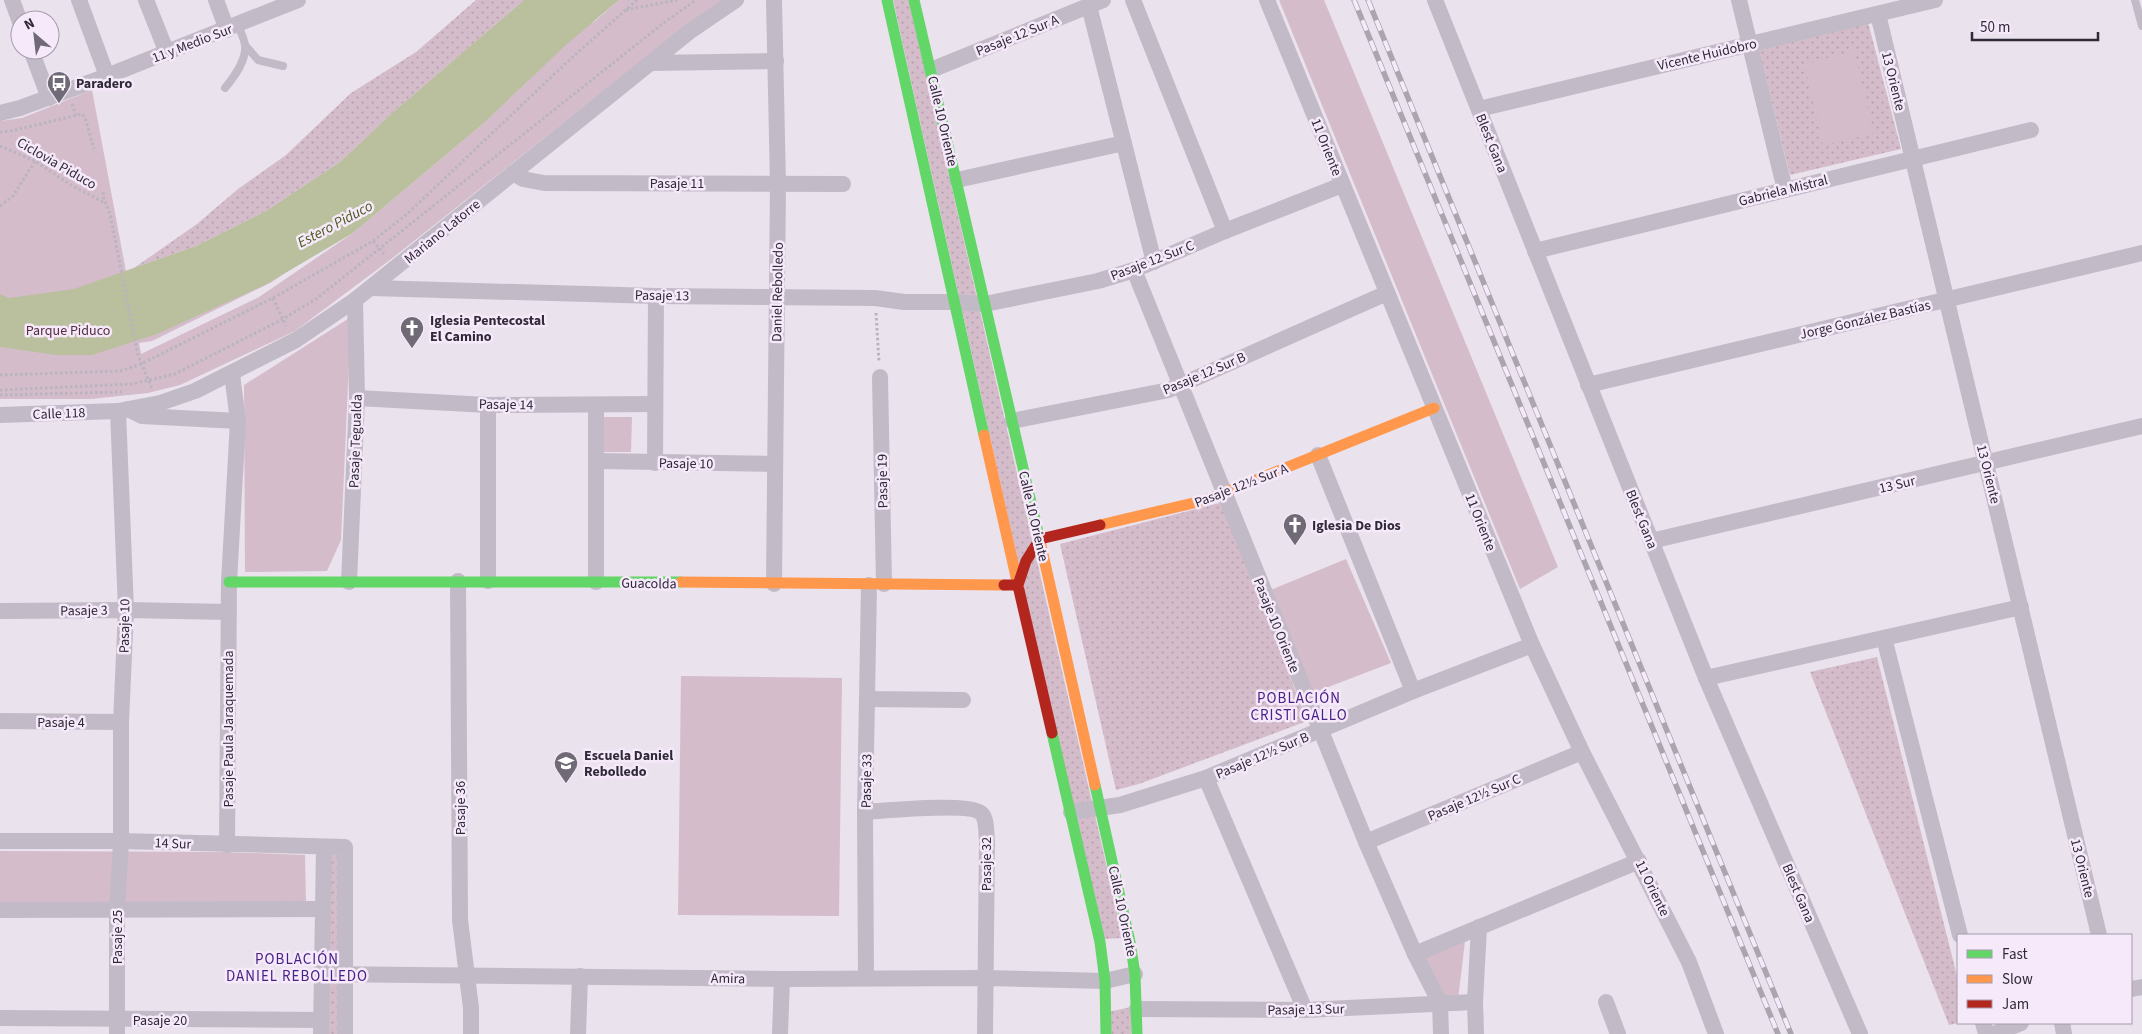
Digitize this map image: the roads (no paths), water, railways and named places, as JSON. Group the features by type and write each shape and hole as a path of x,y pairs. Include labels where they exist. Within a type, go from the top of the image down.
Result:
{"main road":[{"name":"Calle 10 Oriente","path":"887,0 953,302 1100,942 1105,980 1106,1034"},
{"name":"Calle 10 Oriente","path":"914,0 1040,539 1130,942 1135,974 1137,1034"},
{"name":"Pasaje 12½ Sur A","path":"1040,539 1189,505 1225,494 1434,408"},
{"path":"1018,585 1021,568 1040,539"},
{"name":"Guacolda","path":"229,582 488,581 1018,585"}],"street":[{"path":"79,0 107,76"},
{"path":"146,0 167,53"},
{"path":"216,0 232,28"},
{"name":"11 y Medio Sur","path":"0,113 50,98 232,28 298,0"},
{"name":"Mariano Latorre","path":"123,410 160,403 195,391 232,374 296,340 371,288 689,32 736,0"},
{"name":"Daniel Rebolledo","path":"774,0 778,184 774,584"},
{"path":"1133,0 1225,231"},
{"name":"11 Oriente","path":"1267,0 1532,646 1582,752 1689,962 1716,1034"},
{"name":"Blest Gana","path":"1435,0 1706,678 1860,1034"},
{"path":"1739,0 1785,190"},
{"name":"Vicente Huidobro","path":"1479,109 1935,0"},
{"path":"1096,3 1124,143 1154,262"},
{"name":"Pasaje 12 Sur A","path":"931,70 1096,3"},
{"name":"13 Oriente","path":"1878,14 2099,934"},
{"path":"35,60 50,98"},
{"path":"650,63 776,61"},
{"name":"Gabriela Mistral","path":"1535,251 2031,130"},
{"path":"957,180 1124,143"},
{"name":"Pasaje 11","path":"513,174 524,179 544,183 843,184"},
{"name":"Pasaje 12 Sur C","path":"953,302 985,304 1098,281 1134,270 1225,231 1342,185"},
{"name":"Jorge González Bastías","path":"1588,384 2142,253"},
{"name":"Pasaje 10 Oriente","path":"1134,270 1182,384 1366,842 1415,954 1440,1003 1441,1034"},
{"name":"Pasaje 13","path":"371,288 656,296 777,295 875,298 904,302 953,302"},
{"name":"Pasaje 12 Sur B","path":"1012,421 1156,393 1182,384 1387,293"},
{"path":"655,463 656,296"},
{"name":"Pasaje Tegualda","path":"349,582 357,398 355,300"},
{"path":"229,612 238,421 232,374"},
{"name":"Pasaje 19","path":"877,585 880,377"},
{"name":"Pasaje 14","path":"357,398 488,405 654,404"},
{"path":"488,405 488,581"},
{"path":"596,405 596,582"},
{"name":"Pasaje 10","path":"121,841 121,722 126,610 123,410"},
{"name":"Calle 118","path":"0,415 123,410 142,416 238,421"},
{"name":"13 Sur","path":"1651,542 2142,426"},
{"path":"1318,456 1413,691"},
{"name":"Pasaje 10","path":"597,461 775,464"},
{"name":"Pasaje 36","path":"458,582 460,920 468,975 470,1034"},
{"name":"Pasaje 33","path":"866,978 866,700 877,585"},
{"path":"1706,678 2020,607"},
{"name":"Pasaje 3","path":"0,611 126,610 229,612"},
{"name":"Pasaje Paula Jaraquemada","path":"227,845 229,612"},
{"path":"1884,638 1960,934"},
{"name":"Pasaje 12½ Sur B","path":"1070,812 1120,805 1206,778 1413,691 1532,646"},
{"path":"866,700 963,700"},
{"name":"Pasaje 4","path":"0,721 121,722"},
{"name":"Pasaje 12½ Sur C","path":"1366,842 1582,752"},
{"path":"1206,778 1305,1010"},
{"name":"Pasaje 32","path":"865,812 947,808 976,810 982,813 985,819 987,841 985,1034"},
{"name":"14 Sur","path":"0,841 121,841 345,847 345,975"},
{"name":"Pasaje 25","path":"117,1027 117,911 121,841"},
{"path":"321,1027 324,847"},
{"path":"1415,954 1639,861"},
{"path":"0,910 323,909"},
{"path":"1476,1034 1475,1002 1479,928"},
{"name":"Amira","path":"321,974 1105,980 1135,974"},
{"path":"344,1034 345,975"},
{"path":"578,1034 580,976"},
{"path":"780,1034 782,979"},
{"name":"Pasaje 13 Sur","path":"1137,1009 1305,1010 1475,1002"},
{"path":"1606,1002 1618,1034"},
{"name":"Pasaje 20","path":"0,1018 117,1027 321,1027"},
{"path":"1994,1034 2019,1024"}],"lane":[{"path":"2135,0 2142,26"},
{"path":"232,28 258,60 283,66"},
{"path":"225,88 240,65 245,45"}],"water":[{"name":"Estero Piduco","path":"524,0 619,0 568,43 485,122 353,233 265,285 157,334 92,355 56,355 0,347 0,294 9,298 74,289 196,246 266,211 340,162 392,113"}],"railway":[{"path":"1354,0 1778,1034"},
{"path":"1368,0 1791,1034"}],"place":[{"name":"Paradero","path":"59,104"},
{"name":"Iglesia Pentecostal El Camino","path":"412,349"},
{"name":"Iglesia De Dios","path":"1295,546"},
{"name":"Escuela Daniel Rebolledo","path":"566,784"}],"district":[{"name":"POBLACIÓN CRISTI GALLO","path":"1299,706"},
{"name":"POBLACIÓN DANIEL REBOLLEDO","path":"297,968"}],"park label":[{"name":"Parque Piduco","path":"68,330"}]}
